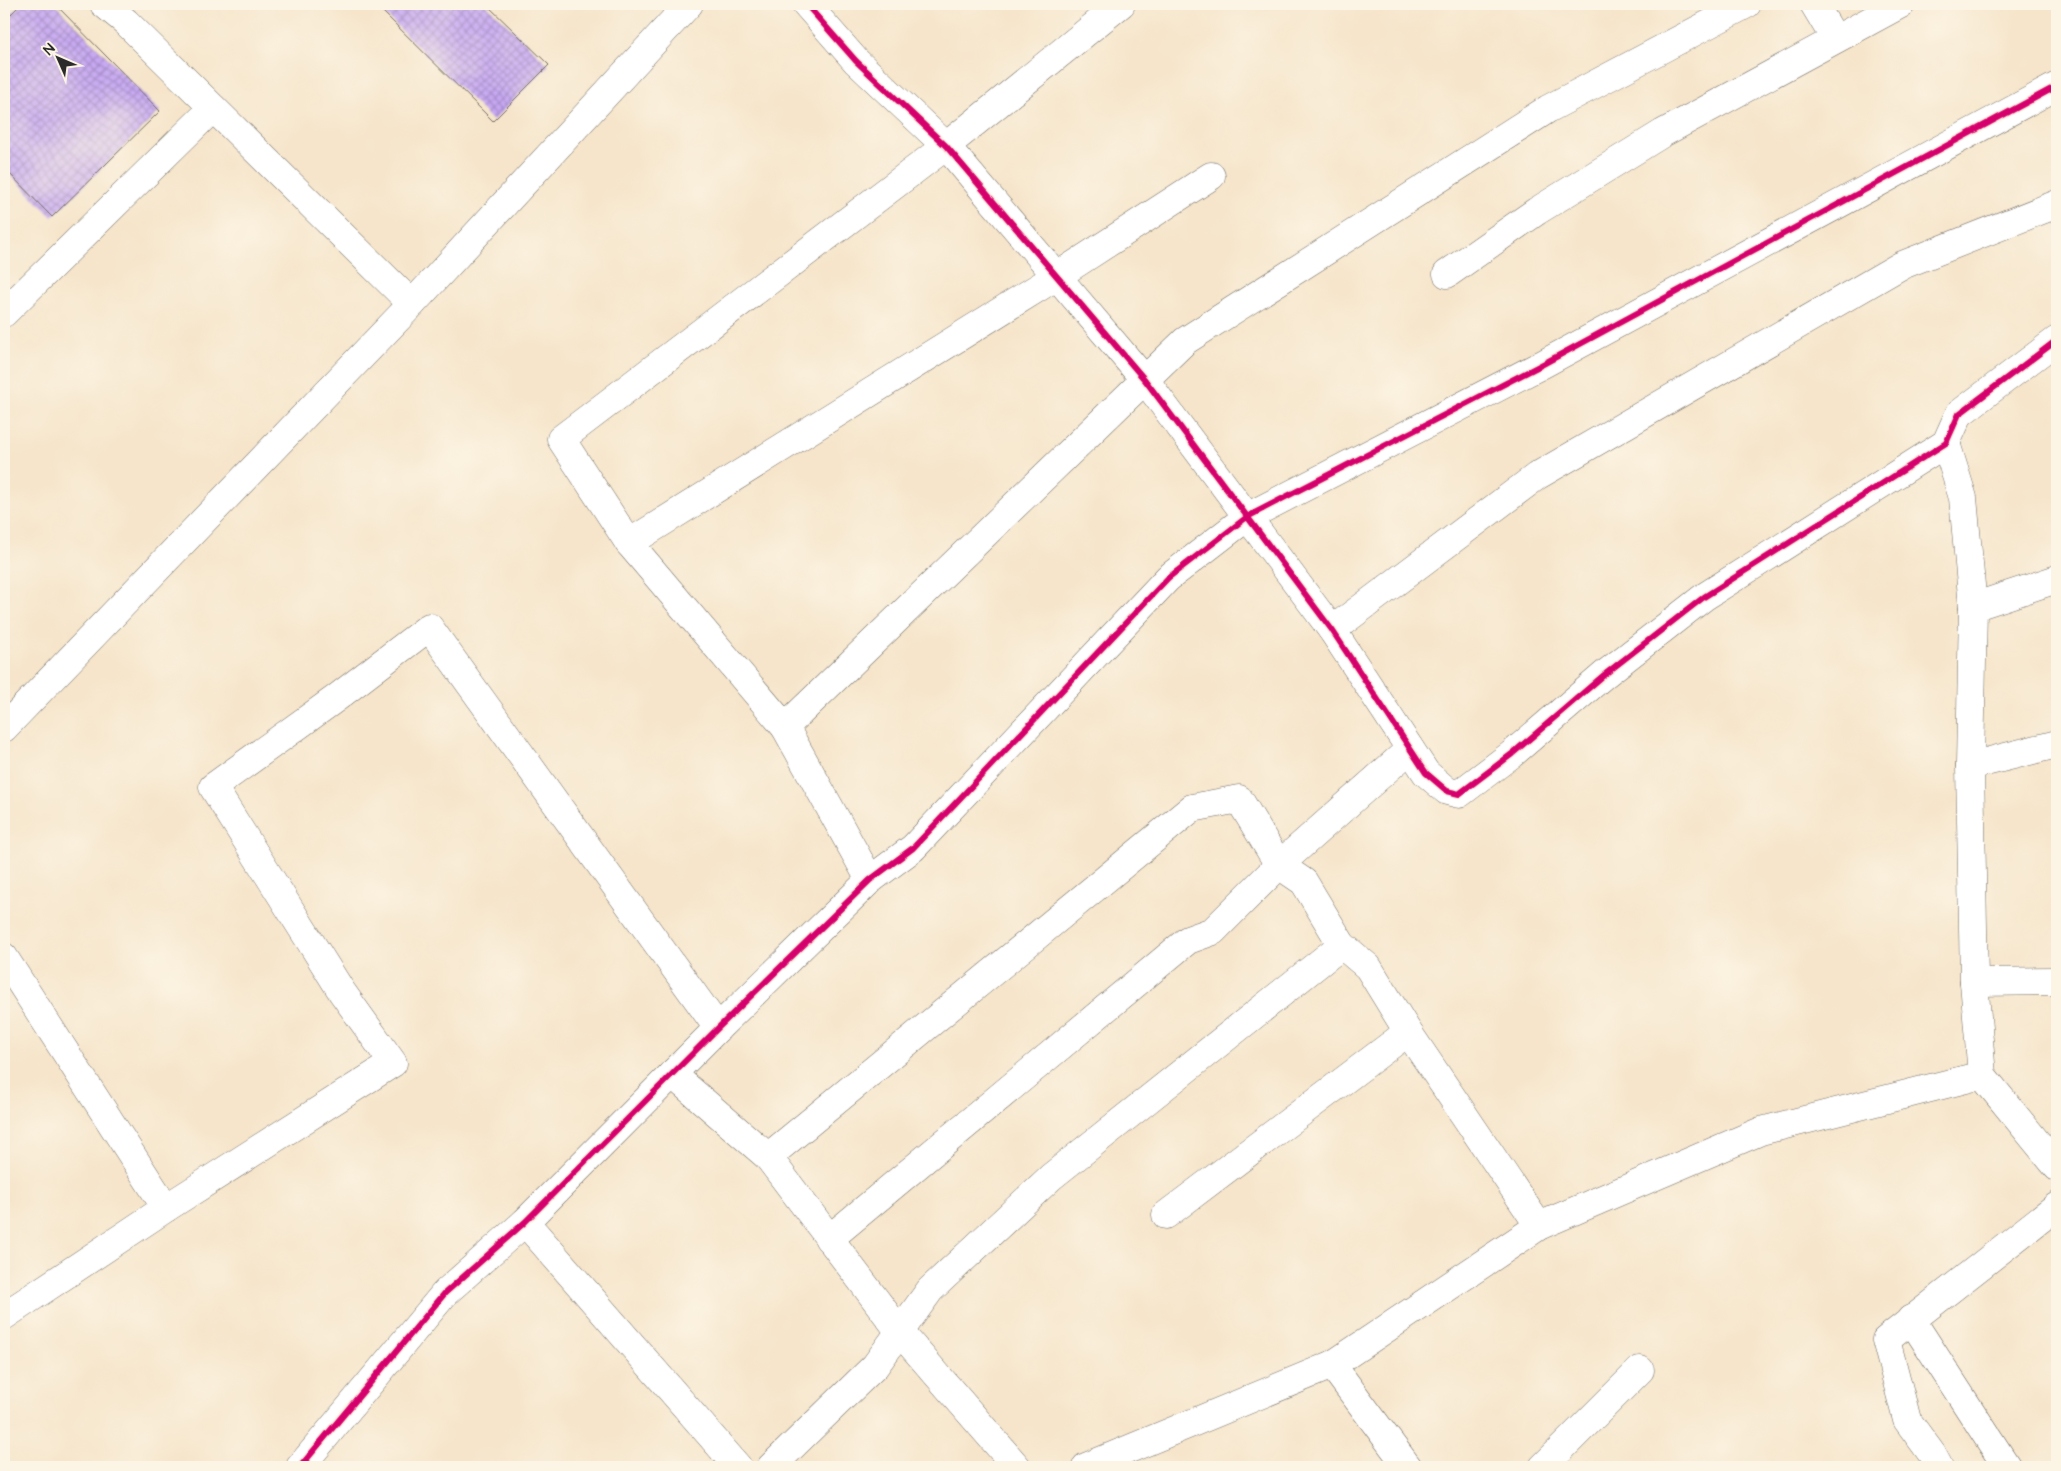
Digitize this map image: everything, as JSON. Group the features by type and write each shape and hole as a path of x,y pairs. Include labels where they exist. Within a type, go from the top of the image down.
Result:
{"street":[{"path":"104,4 126,22 412,304"},
{"path":"4,728 412,304 689,4"},
{"path":"806,4 856,61 946,146 1145,380 1332,630 1426,773 1447,790 1459,794 1512,754 1604,675 1704,597 1946,443 1959,414 2057,340"},
{"path":"870,880 785,727 629,543 561,439 946,146 1121,4"},
{"path":"785,727 1185,341 1548,109 1747,4"},
{"path":"1814,4 1835,40"},
{"path":"1447,274 1537,210 1663,133 1901,4"},
{"path":"300,1467 445,1293 526,1222 718,1028 870,880 913,848 1168,578 1247,517 1543,364 2057,86"},
{"path":"4,313 213,108"},
{"path":"629,543 1057,276 1211,176"},
{"path":"1332,630 1537,476 1900,266 2057,204"},
{"path":"1946,443 1963,498 1973,606 1970,766 1974,982 1982,1075 2057,1167"},
{"path":"1973,606 2057,579"},
{"path":"4,1316 166,1208 393,1063 342,992 213,787 335,699 429,627 718,1028"},
{"path":"1970,766 2057,744"},
{"path":"828,1239 1188,940 1213,931 1279,865 1410,749"},
{"path":"768,1157 1192,808 1239,799 1279,865 1304,882 1342,945 1368,967 1408,1032 1538,1226"},
{"path":"771,1467 875,1366 930,1290 1051,1177 1342,945"},
{"path":"4,957 166,1208"},
{"path":"1974,982 2057,981"},
{"path":"1166,1215 1408,1032"},
{"path":"672,1074 768,1157 900,1332 1017,1467"},
{"path":"1086,1467 1332,1365 1538,1226 1761,1131 1982,1075"},
{"path":"1939,1467 1932,1454 1907,1420 1886,1340 2057,1206"},
{"path":"526,1222 738,1467"},
{"path":"1911,1319 2007,1467"},
{"path":"1332,1365 1408,1467"},
{"path":"1543,1467 1640,1370"}],"building":[{"path":"21,4 55,4 160,111 52,217 4,168 4,21"},
{"path":"375,4 486,4 549,65 493,121"}],"cycle path":[{"path":"806,4 856,61 946,146 1145,380 1332,630 1426,773 1447,791 1459,794 1512,754 1604,675 1704,597 1946,443 1959,414 2057,340"},
{"path":"300,1467 445,1293 525,1222 718,1028 870,880 913,848 1168,578 1247,517 1543,364 2057,86"}]}
